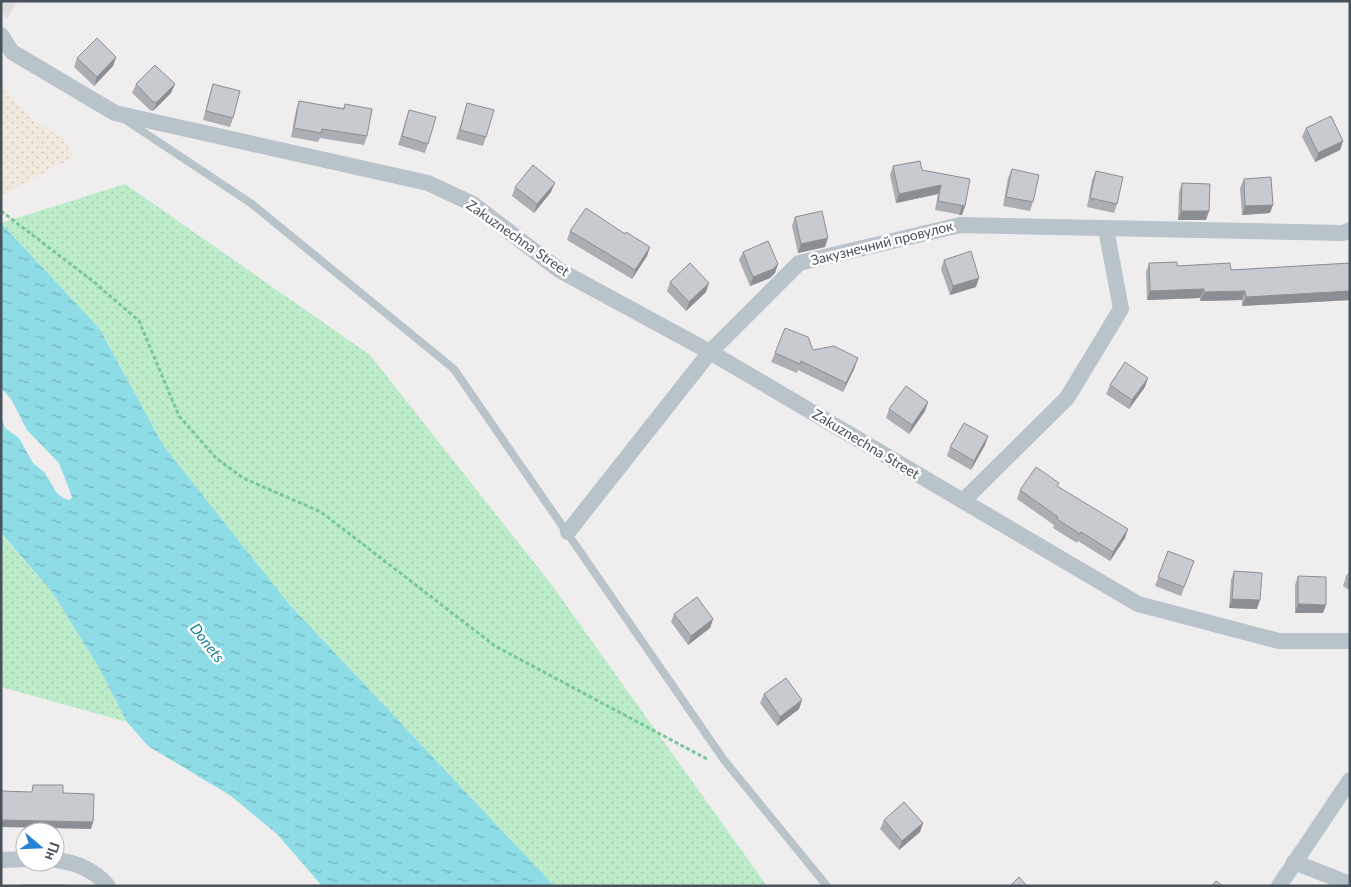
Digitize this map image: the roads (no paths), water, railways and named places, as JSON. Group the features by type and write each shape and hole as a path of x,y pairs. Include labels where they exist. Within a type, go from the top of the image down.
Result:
{"street":[{"name":"Zakuznechna Street","path":"1,35 12,52 115,113 428,183 473,204 559,270 710,352 1138,604 1279,641 1350,641"},
{"name":"Закузнечний провулок","path":"568,532 710,352 800,263 960,225 1343,233 1350,230"},
{"path":"963,501 1067,398 1121,309 1106,229"},
{"path":"1279,886 1350,780"},
{"path":"1,860 15,859"},
{"path":"65,862 87,869 100,883"},
{"path":"1294,862 1350,884"}],"lane":[{"path":"115,113 252,204 454,369 724,760 826,886"}],"water":[{"name":"Donets","path":"1,223 99,328 163,445 289,604 554,886 322,886 277,834 231,796 148,746 127,722 98,666 52,592 1,533 1,417 5,428 19,438 33,463 45,473 56,492 63,498 70,500 72,497 59,463 27,430 11,399 1,388"}]}
